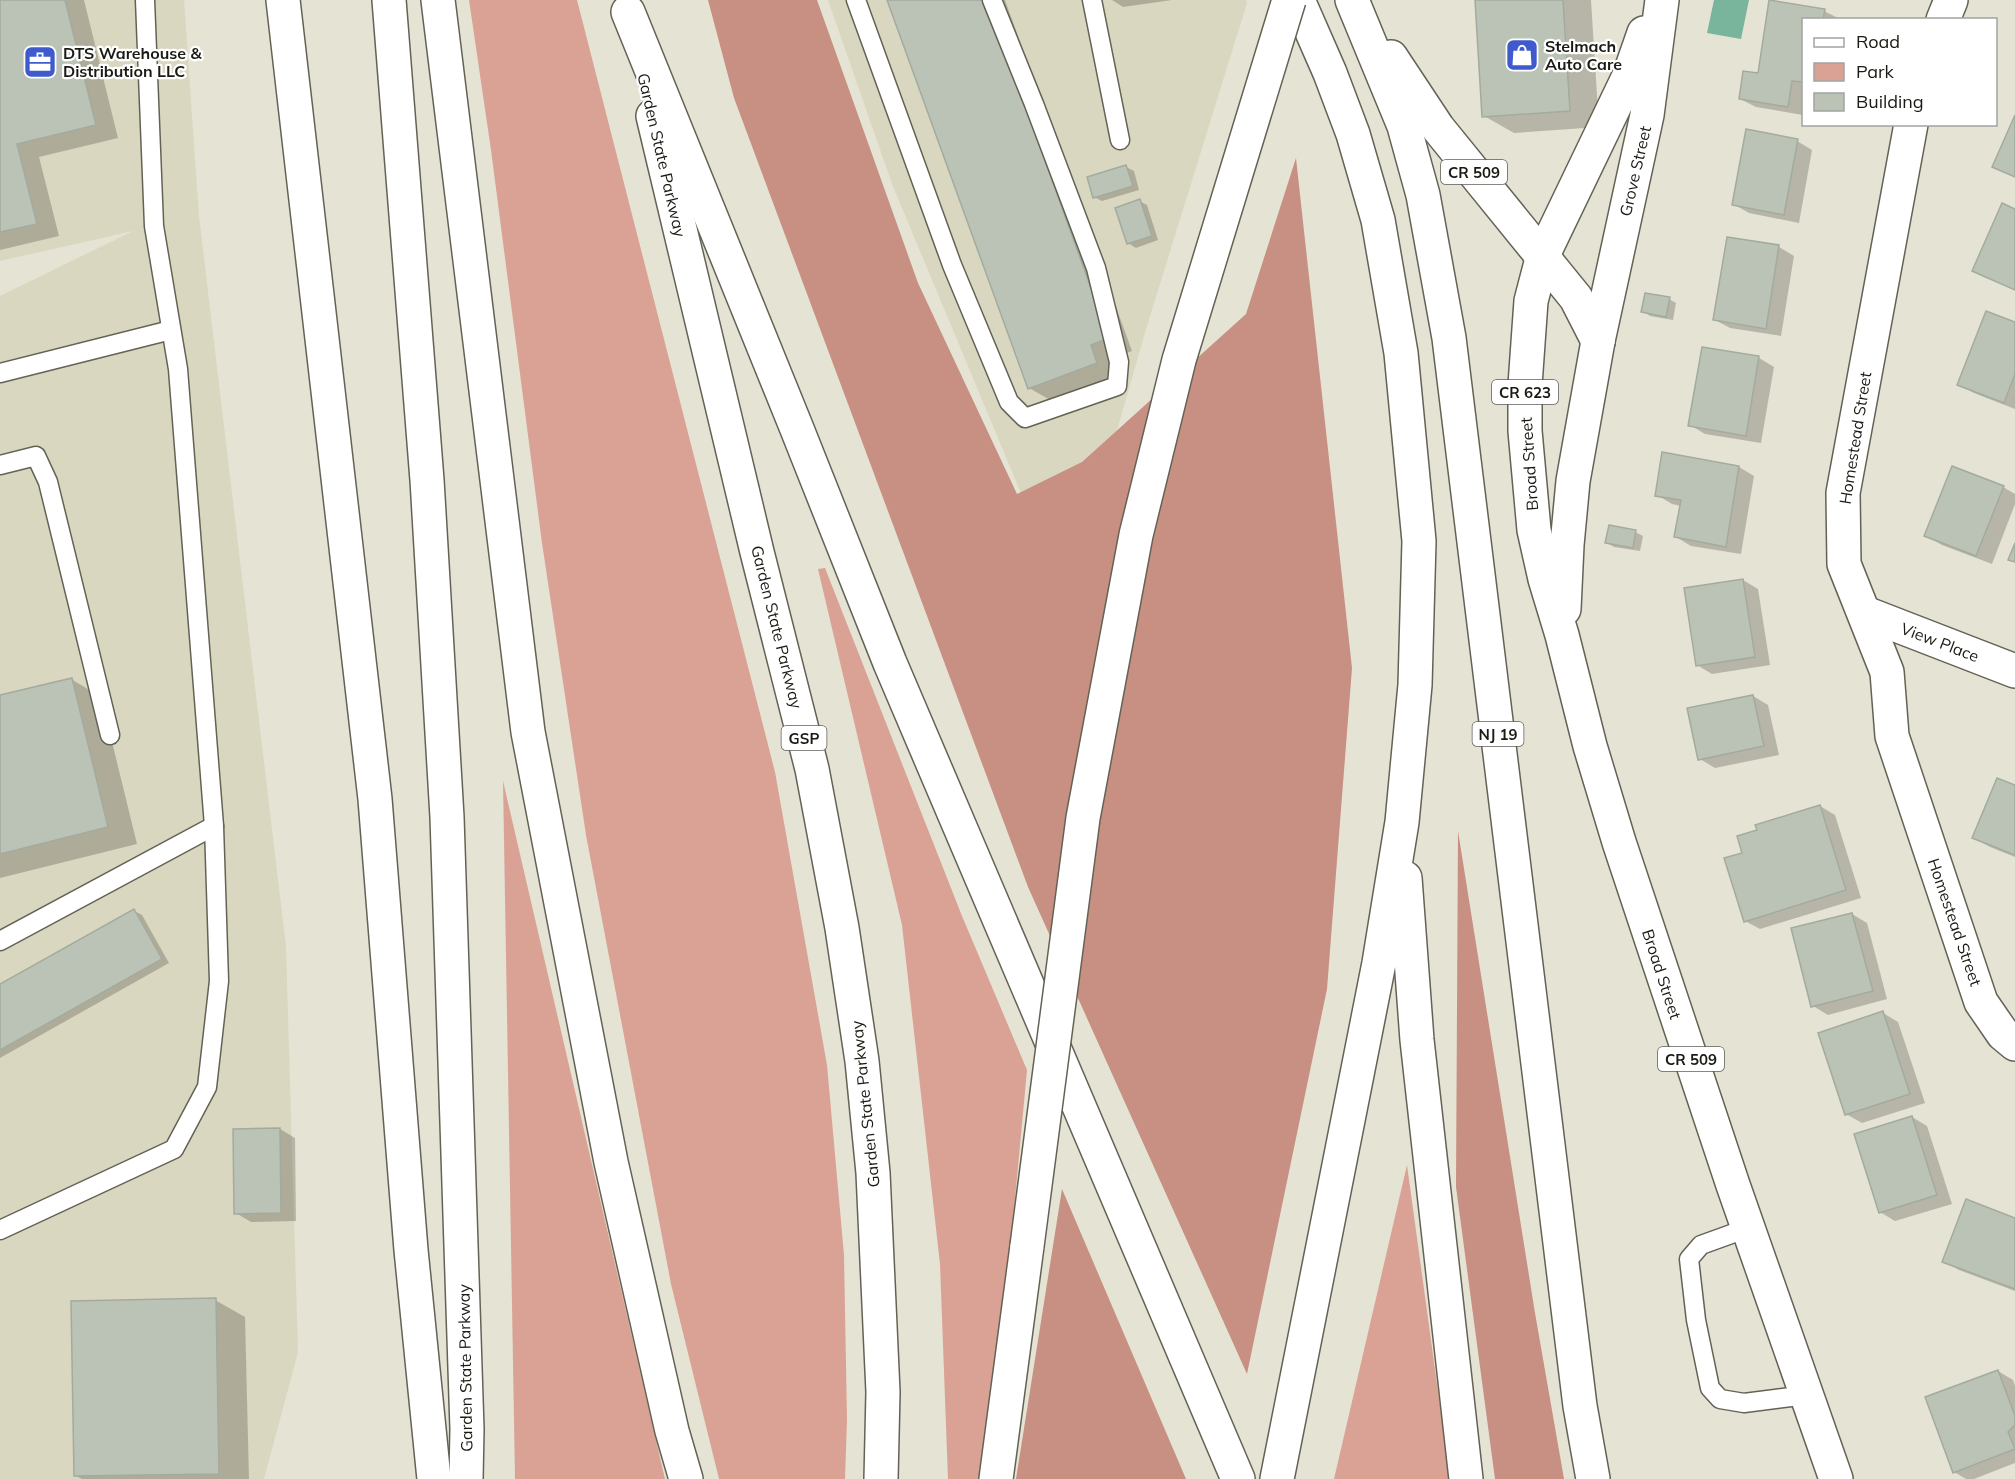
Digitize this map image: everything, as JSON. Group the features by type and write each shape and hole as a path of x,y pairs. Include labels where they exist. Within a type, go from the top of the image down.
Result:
{"main road":[{"path":"284,0 375,799 411,1250 434,1479"},
{"name":"Garden State Parkway","path":"389,0 427,480 447,817 467,1429 466,1479"},
{"path":"438,0 528,732 611,1162 672,1431 686,1479"},
{"path":"996,1479 1083,818 1136,535 1179,360 1289,0"},
{"path":"1277,1479 1379,963 1402,822 1415,685 1419,541 1401,353 1378,220 1359,156 1330,73 1298,0"},
{"name":"CR 509","path":"1353,0 1438,128 1576,298 1598,341"},
{"name":"NJ 19","path":"1353,0 1404,126 1423,195 1449,338 1576,1370 1593,1479"},
{"name":"CR 623","path":"1543,255 1629,76 1656,0"},
{"name":"Grove Street","path":"1598,341 1647,115 1662,0"},
{"path":"1944,18 1951,0"},
{"path":"626,6 890,663 1238,1479"},
{"name":"Garden State Parkway","path":"626,6 754,540 812,769 842,928 862,1061 873,1173 883,1392 881,1479"},
{"name":"Homestead Street","path":"1911,126 1843,493 1844,564 1887,672 1892,736 1981,1002 2003,1034 2015,1044"},
{"name":"Broad Street","path":"1543,255 1531,301 1525,385 1525,431 1534,530 1545,579 1562,635 1590,746 1619,842 1748,1228 1836,1479"},
{"name":"Broad Street","path":"1562,635 1573,481 1598,341"},
{"name":"View Place","path":"1865,613 2015,671"},
{"path":"1402,822 1417,1040 1466,1479"}],"lane":[{"path":"0,1230 174,1149 207,1087 219,981 214,826 178,369 154,226 145,0"},
{"path":"856,0 952,265 1009,402 1026,418 1117,386 1119,362 1096,268 992,0"},
{"path":"1092,0 1120,140"},
{"path":"0,373 171,330"},
{"path":"0,465 36,456 48,482 110,735"},
{"path":"0,941 214,826"},
{"path":"1748,1228 1701,1245 1689,1259 1698,1331 1710,1388 1720,1399 1744,1403 1807,1395"}],"shaded area":[{"path":"0,0 184,0 199,216 286,947 298,1352 264,1479 0,1479 0,296 133,231 0,261"},
{"path":"708,0 817,0 918,283 1017,494 1082,462 1246,314 1296,158 1352,668 1327,989 1247,1374 1028,887 734,98"},
{"path":"828,0 1246,0 1247,3 1147,326 1105,472 1071,613 892,184"},
{"path":"1714,0 1749,0 1741,39 1707,33"},
{"path":"1458,831 1535,1313 1564,1479 1495,1479 1456,1187"},
{"path":"1062,1189 1186,1479 1016,1479"}],"green space":[{"path":"469,0 577,0 775,772 827,1065 844,1255 847,1420 845,1479 719,1479 671,1284 586,835 542,543 491,150"},
{"path":"825,568 962,916 1027,1070 1007,1285 979,1479 948,1479 940,1264 902,925 818,569"},
{"path":"503,781 665,1479 515,1479"},
{"path":"1407,1165 1450,1479 1334,1479"}],"building":[{"name":"DTS Warehouse & Distribution LLC","path":"0,0 65,0 96,125 17,144 37,224 0,232"},
{"path":"887,0 987,0 1109,338 1091,345 1097,363 1028,389"},
{"name":"Stelmach Auto Care","path":"1475,0 1563,0 1570,111 1482,117"},
{"path":"1769,0 1825,9 1823,18 1802,18 1802,82 1792,81 1788,107 1739,99 1743,71 1758,73"},
{"path":"2015,115 2015,177 1992,167"},
{"path":"1746,129 1798,139 1784,215 1732,205"},
{"path":"1126,165 1133,186 1093,198 1087,177"},
{"path":"1140,199 1152,236 1127,244 1115,208"},
{"path":"2002,203 2015,209 2015,290 1972,271"},
{"path":"1727,237 1779,245 1766,329 1713,320"},
{"path":"1645,293 1670,297 1666,317 1641,312"},
{"path":"1986,311 2015,322 2015,374 2004,403 1957,385"},
{"path":"1702,347 1759,356 1746,436 1688,426"},
{"path":"1662,452 1739,466 1726,547 1674,537 1681,500 1655,496"},
{"path":"1952,466 2004,486 1976,556 1924,536"},
{"path":"1609,525 1636,530 1633,548 1605,543"},
{"path":"2015,543 2015,562 2008,560"},
{"path":"1743,579 1755,657 1696,666 1684,588"},
{"path":"72,678 108,827 0,854 0,695"},
{"path":"1753,695 1764,746 1698,760 1687,708"},
{"path":"1997,778 2015,785 2015,855 1972,838"},
{"path":"1820,805 1846,890 1744,922 1724,858 1742,853 1737,836 1757,830 1755,825"},
{"path":"134,909 162,959 0,1050 0,984"},
{"path":"1852,913 1873,991 1811,1007 1791,928"},
{"path":"1883,1011 1910,1094 1845,1115 1818,1033"},
{"path":"1912,1116 1937,1195 1879,1213 1854,1134"},
{"path":"280,1128 281,1213 234,1214 233,1129"},
{"path":"1966,1199 2015,1218 2015,1289 1942,1262"},
{"path":"216,1298 219,1474 74,1476 71,1301"},
{"path":"1998,1370 2015,1416 2015,1425 2008,1432 2015,1449 1953,1473 1925,1397"}],"place":[{"name":"Stelmach Auto Care","path":"1522,55"},
{"name":"DTS Warehouse & Distribution LLC","path":"40,62"}]}
